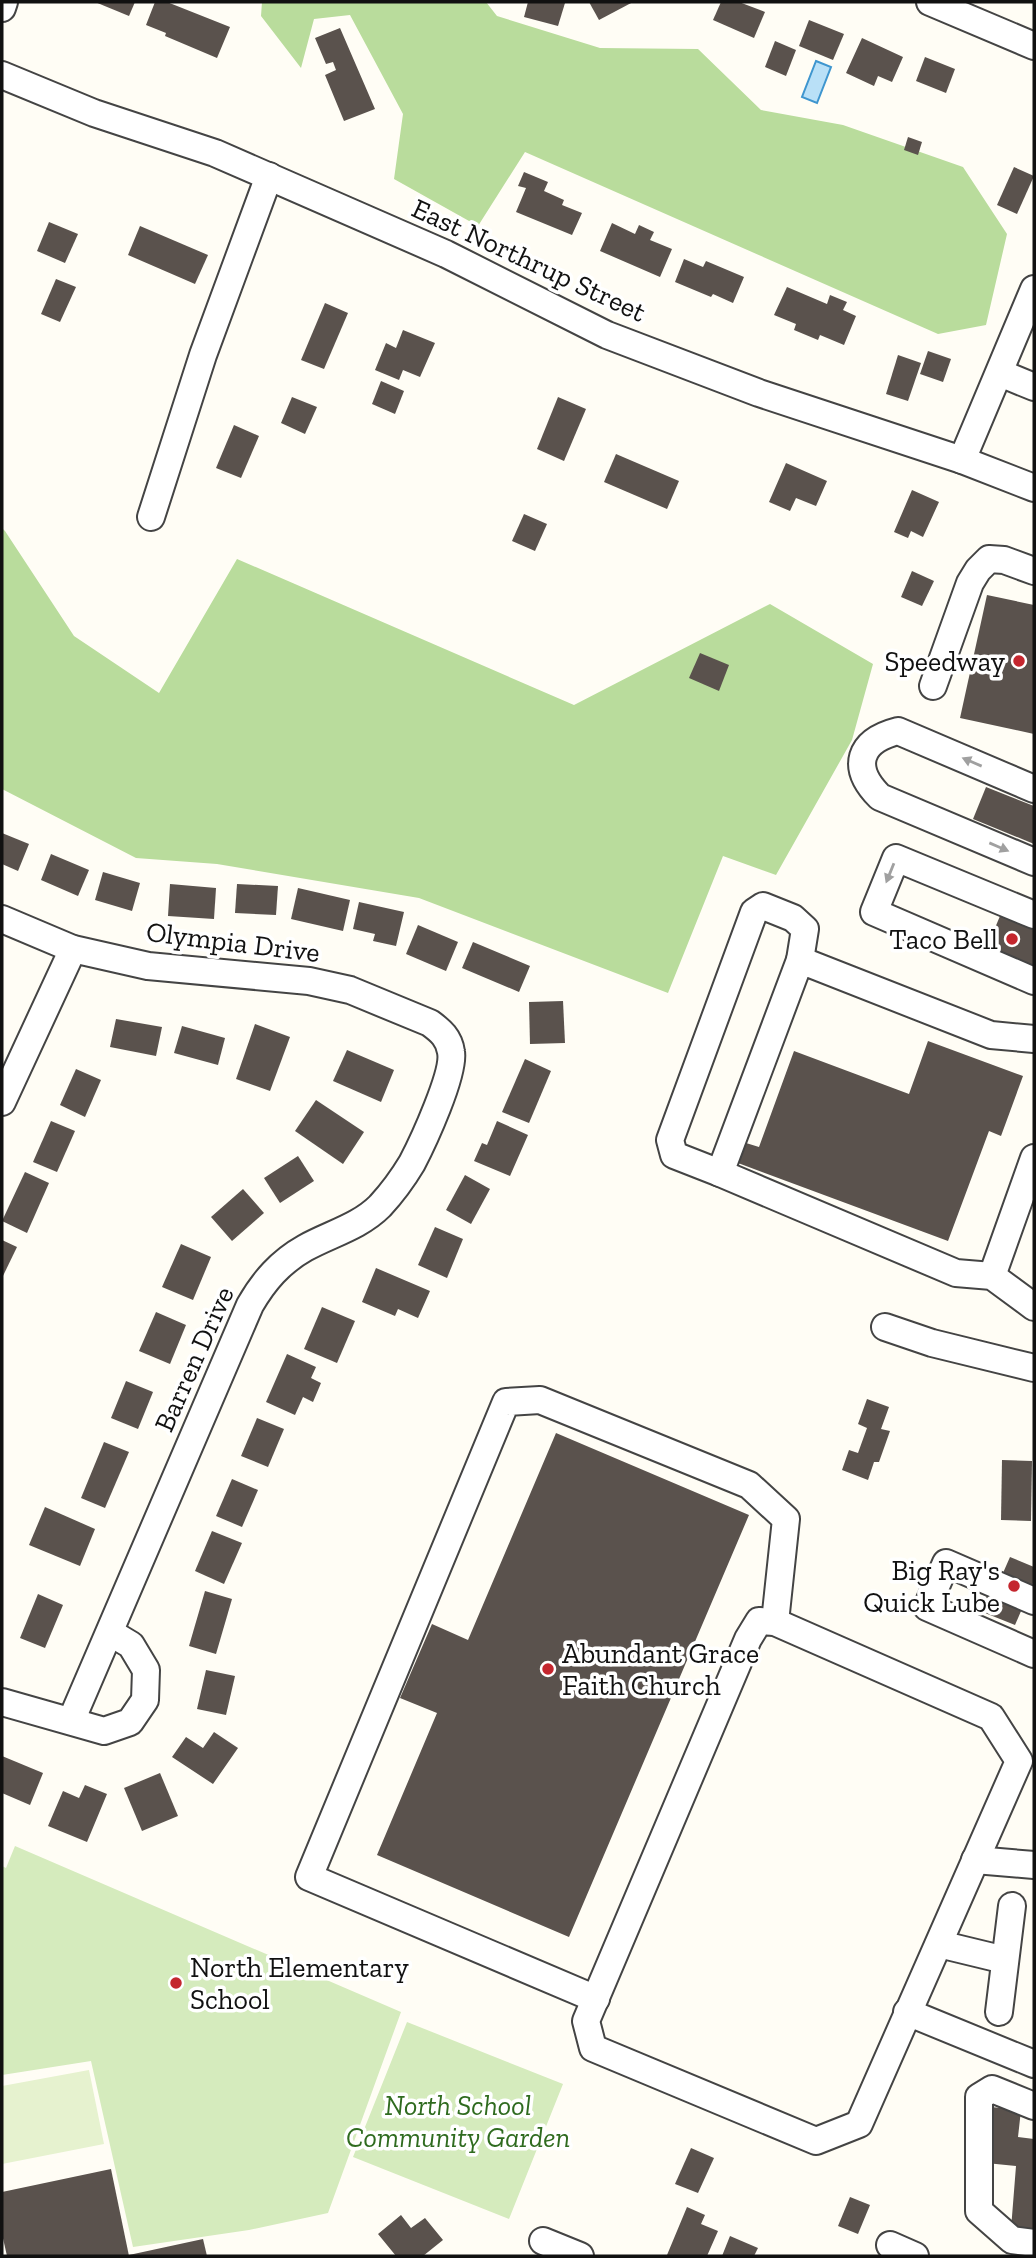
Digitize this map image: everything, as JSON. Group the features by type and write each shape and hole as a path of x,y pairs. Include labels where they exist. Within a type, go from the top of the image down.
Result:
{"street":[{"path":"2,8 5,2"},
{"path":"930,2 1034,46"},
{"name":"East Northrup Street","path":"2,75 94,113 215,153 269,176 446,254 607,335 759,393 962,460 1034,488"},
{"path":"151,517 203,355 269,176"},
{"path":"962,460 1034,289"},
{"path":"1000,373 1034,387"},
{"path":"933,686 970,583 978,570 989,559 1004,560 1034,571"},
{"path":"1034,789 898,731 882,736 870,744 862,760 862,772 868,785 880,797 1034,862"},
{"path":"1034,915 896,858 874,912 1034,981"},
{"path":"720,1173 800,960 805,929 793,918 763,906 754,912 670,1140 674,1155 956,1273 992,1276 1034,1307"},
{"name":"Olympia Drive","path":"2,919 73,949 148,966 309,981 350,990 430,1023 441,1031 449,1042"},
{"path":"2,1102 73,949"},
{"path":"800,960 991,1035 1034,1038"},
{"name":"Barren Drive","path":"71,1721 250,1305 263,1283 283,1263 304,1249 360,1222 379,1207 397,1186 413,1161 451,1071 452,1054 449,1042"},
{"path":"992,1276 1034,1158"},
{"path":"885,1327 932,1343 1034,1368"},
{"path":"596,1999 309,1877 506,1402 540,1400 749,1485 786,1519 775,1622"},
{"path":"1034,1601 946,1563 927,1607 1034,1654"},
{"path":"759,1621 775,1622 991,1717 1020,1762 859,2124 816,2141 593,2048 586,2021 748,1639 759,1621"},
{"path":"2,1702 104,1731 130,1722 145,1700 146,1670 131,1645 111,1633"},
{"path":"975,1860 1034,1864"},
{"path":"999,2012 1012,1906"},
{"path":"939,1944 1005,1960"},
{"path":"907,2012 1034,2064"},
{"path":"1034,2106 992,2089 979,2097 979,2211 1012,2240 1034,2243"},
{"path":"543,2241 580,2256"},
{"path":"890,2245 915,2256"}],"green space":[{"path":"262,2 486,2 497,16 600,48 698,49 761,110 843,125 963,167 1007,234 986,325 938,334 525,152 478,226 394,179 403,114 350,15 314,19 301,68 261,16"},
{"path":"2,528 74,636 159,693 237,559 574,705 770,604 873,664 852,740 776,875 723,856 668,993 419,898 217,864 136,858 2,789"},
{"path":"15,1846 401,2012 328,2213 249,2230 133,2247 91,2061 2,2075 2,1866 6,1868"},
{"name":"North School Community Garden","path":"407,2022 563,2084 509,2219 353,2157"},
{"path":"89,2070 104,2144 2,2164 2,2086"}],"water":[{"path":"816,61 831,67 817,103 802,97"}],"building":[{"path":"95,2 135,2 129,16"},
{"path":"155,2 167,2 230,27 217,58 146,25"},
{"path":"528,2 565,3 558,26 524,17"},
{"path":"589,2 633,2 599,20"},
{"path":"721,2 739,2 765,12 754,38 713,20"},
{"path":"809,20 844,34 833,60 799,46"},
{"path":"340,28 375,109 344,121 325,75 336,70 333,62 326,64 315,38"},
{"path":"862,38 903,57 892,82 878,76 874,86 846,73"},
{"path":"775,41 796,50 786,76 765,67"},
{"path":"925,57 955,69 946,93 916,81"},
{"path":"908,137 922,142 918,155 904,150"},
{"path":"1014,167 1034,176 1017,214 997,205"},
{"path":"524,172 548,182 544,191 564,200 562,205 582,213 572,235 516,212 526,188 518,186"},
{"path":"49,222 78,234 65,263 37,251"},
{"path":"612,223 635,234 639,225 654,232 650,240 672,249 660,277 600,251"},
{"path":"140,226 208,255 195,284 128,255"},
{"path":"684,259 703,267 706,261 744,277 733,303 675,282"},
{"path":"56,279 76,287 60,322 41,314"},
{"path":"787,287 827,304 830,295 847,302 843,310 856,316 844,345 820,335 818,340 794,330 796,324 774,315"},
{"path":"325,303 348,313 324,369 301,360"},
{"path":"403,330 435,343 420,377 403,370 399,380 375,370 386,343 396,348"},
{"path":"928,351 951,359 943,382 920,374"},
{"path":"898,355 921,363 908,401 886,394"},
{"path":"381,381 404,391 395,414 372,404"},
{"path":"292,397 317,407 305,434 281,423"},
{"path":"558,397 586,409 564,461 537,449"},
{"path":"234,425 259,436 241,478 216,468"},
{"path":"616,454 679,481 667,509 604,482"},
{"path":"786,463 827,481 816,506 796,498 790,511 769,502"},
{"path":"912,490 939,502 923,537 911,531 908,538 894,532"},
{"path":"524,514 547,524 535,551 512,541"},
{"path":"912,571 934,581 922,606 901,597"},
{"path":"987,595 1034,605 1034,734 960,718"},
{"path":"700,653 729,665 719,691 689,678"},
{"path":"986,787 1034,806 1034,844 973,819"},
{"path":"2,833 29,844 18,871 2,864"},
{"path":"51,854 89,870 78,896 41,880"},
{"path":"103,872 140,883 132,911 95,900"},
{"path":"170,884 216,888 214,919 168,916"},
{"path":"237,884 278,886 276,915 235,913"},
{"path":"298,888 350,900 343,931 291,919"},
{"path":"359,902 404,912 396,946 373,941 375,934 353,929"},
{"name":"Taco Bell","path":"1000,916 1034,930 1034,967 987,947"},
{"path":"418,925 458,942 446,971 406,954"},
{"path":"473,942 530,966 519,992 462,968"},
{"path":"563,1001 565,1043 530,1044 529,1002"},
{"path":"116,1019 162,1027 156,1056 110,1047"},
{"path":"255,1024 290,1037 270,1091 236,1079"},
{"path":"182,1026 225,1038 218,1065 174,1053"},
{"path":"928,1041 1023,1076 1001,1136 989,1131 948,1241 738,1163 746,1143 759,1147 794,1051 909,1094"},
{"path":"347,1050 394,1070 381,1102 333,1081"},
{"path":"525,1059 551,1071 529,1123 502,1112"},
{"path":"76,1069 101,1080 85,1117 60,1105"},
{"path":"316,1100 364,1132 343,1164 295,1131"},
{"path":"51,1121 75,1131 57,1172 33,1162"},
{"path":"497,1121 528,1135 510,1176 474,1161 482,1143 487,1145"},
{"path":"298,1156 314,1181 280,1203 264,1178"},
{"path":"25,1172 49,1183 27,1233 2,1221"},
{"path":"465,1175 490,1189 471,1224 446,1210"},
{"path":"243,1189 264,1213 232,1241 211,1217"},
{"path":"435,1227 463,1239 447,1278 418,1265"},
{"path":"2,1240 17,1247 2,1278"},
{"path":"181,1244 211,1257 193,1300 162,1287"},
{"path":"376,1268 430,1291 418,1318 398,1309 395,1316 362,1302"},
{"path":"322,1307 355,1321 337,1363 304,1349"},
{"path":"156,1312 186,1325 170,1364 139,1351"},
{"path":"287,1354 316,1367 311,1378 321,1383 313,1402 303,1397 295,1415 266,1402"},
{"path":"126,1381 153,1392 138,1429 111,1418"},
{"path":"867,1399 889,1407 881,1429 890,1431 879,1462 874,1462 868,1480 842,1470 849,1450 858,1453 867,1428 858,1424"},
{"path":"257,1418 284,1429 268,1467 241,1456"},
{"name":"Abundant Grace Faith Church","path":"556,1433 749,1515 569,1937 377,1855 437,1713 400,1698 432,1624 468,1640"},
{"path":"104,1442 129,1452 105,1508 81,1498"},
{"path":"1002,1460 1032,1461 1031,1521 1001,1520"},
{"path":"232,1479 258,1490 242,1527 216,1516"},
{"path":"45,1507 95,1529 80,1566 29,1545"},
{"path":"212,1531 242,1543 224,1584 195,1571"},
{"path":"1010,1557 1034,1567 1034,1581 1015,1625 980,1611 987,1596 992,1598"},
{"path":"205,1591 232,1599 216,1654 189,1646"},
{"path":"38,1594 63,1605 45,1648 20,1638"},
{"path":"206,1670 235,1676 226,1715 197,1709"},
{"path":"214,1732 238,1748 213,1784 172,1757 186,1737 203,1748"},
{"path":"2,1756 43,1773 30,1805 2,1793"},
{"path":"160,1773 178,1816 142,1831 124,1788"},
{"path":"85,1785 107,1794 87,1842 48,1826 63,1791 79,1798"},
{"path":"991,2107 1021,2110 1018,2137 1034,2139 1034,2231 1011,2229 1016,2166 986,2163"},
{"path":"691,2148 714,2158 698,2193 675,2184"},
{"path":"111,2169 129,2256 7,2256 2,2234 2,2192"},
{"path":"850,2197 870,2205 858,2234 838,2226"},
{"path":"687,2207 705,2215 701,2224 718,2231 707,2256 667,2255"},
{"path":"401,2215 411,2228 425,2218 443,2240 423,2256 396,2256 378,2234"},
{"path":"730,2236 758,2248 754,2256 722,2256"},
{"path":"203,2239 207,2256 129,2256 129,2255"}],"place":[{"name":"Speedway","path":"1019,661"},
{"name":"Taco Bell","path":"1012,939"},
{"name":"Big Ray's Quick Lube","path":"1014,1586"},
{"name":"Abundant Grace Faith Church","path":"548,1669"},
{"name":"North Elementary School","path":"176,1983"}]}
